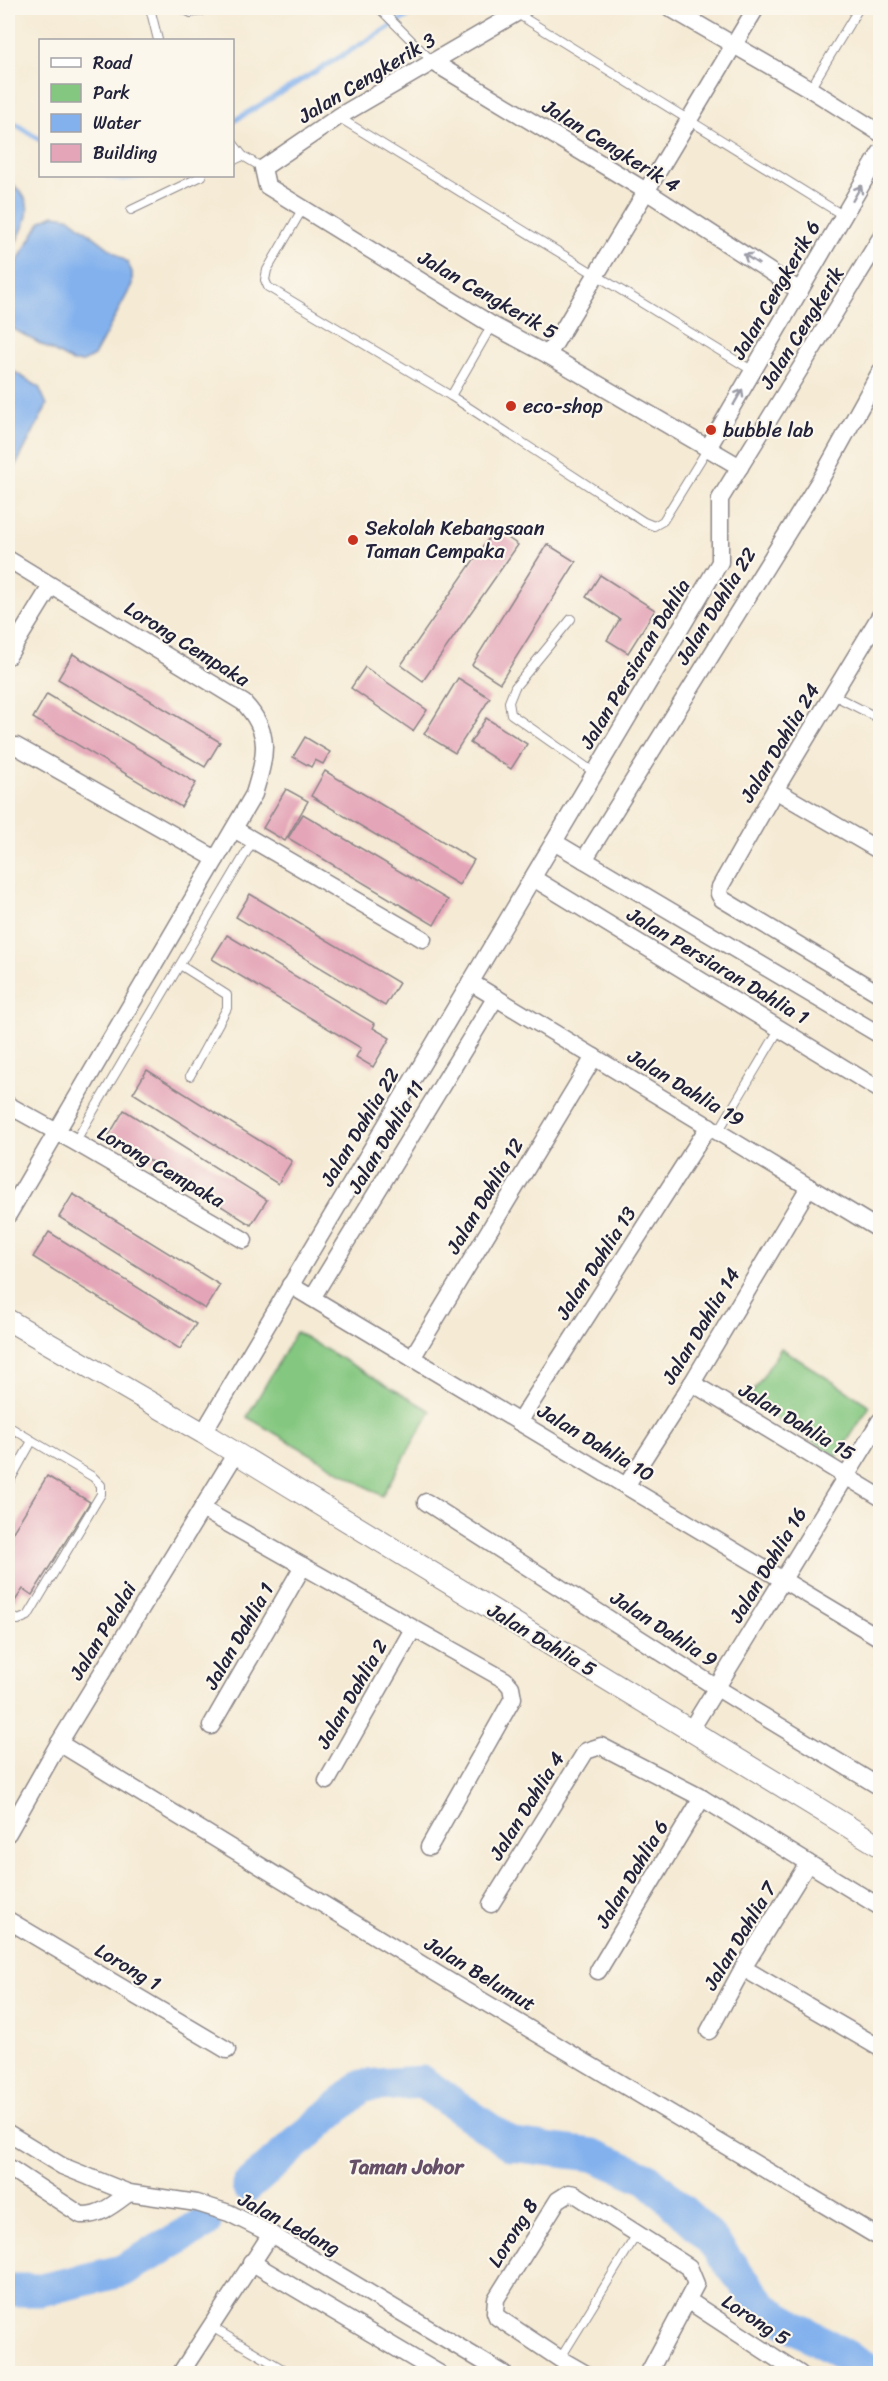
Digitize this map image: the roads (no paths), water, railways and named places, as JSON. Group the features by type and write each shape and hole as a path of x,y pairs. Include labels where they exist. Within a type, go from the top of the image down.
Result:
{"street":[{"path":"670,8 810,89 880,133"},
{"path":"548,355 756,8"},
{"name":"Jalan Cengkerik 3","path":"262,168 338,117 520,10"},
{"name":"Jalan Cengkerik 4","path":"433,62 646,191 800,291"},
{"name":"Jalan Cengkerik 6","path":"708,448 880,153"},
{"name":"Jalan Cengkerik 5","path":"262,168 267,186 492,325 740,467"},
{"name":"Jalan Cengkerik","path":"720,499 880,239"},
{"name":"Jalan Dahlia 22","path":"584,860 822,477 880,372"},
{"name":"Jalan Persiaran Dahlia","path":"554,842 720,562 720,499"},
{"name":"Lorong Cempaka","path":"8,559 244,703 255,715 263,737 264,761 254,794 8,1215"},
{"path":"8,656 51,586"},
{"name":"Jalan Dahlia 24","path":"880,616 776,790 720,887 719,894 722,899 880,994"},
{"path":"16,746 216,859"},
{"path":"776,790 880,851"},
{"path":"234,829 423,939"},
{"name":"Jalan Dahlia 22","path":"203,1433 554,842"},
{"name":"Jalan Persiaran Dahlia 1","path":"554,842 880,1035"},
{"name":"Jalan Persiaran Dahlia 1","path":"533,878 880,1089"},
{"name":"Jalan Dahlia 19","path":"471,982 880,1230"},
{"name":"Jalan Dahlia 11","path":"312,1298 496,997"},
{"name":"Jalan Dahlia 12","path":"412,1358 594,1057"},
{"path":"8,1105 56,1132"},
{"name":"Jalan Dahlia 13","path":"519,1422 713,1129"},
{"name":"Lorong Cempaka","path":"56,1132 244,1240"},
{"name":"Jalan Dahlia 14","path":"626,1486 692,1383 809,1187"},
{"name":"Jalan Dahlia 10","path":"291,1285 880,1638"},
{"name":"Jalan Dahlia 5","path":"8,1320 203,1433 880,1846"},
{"name":"Jalan Dahlia 15","path":"692,1383 880,1497"},
{"name":"Jalan Dahlia 16","path":"690,1731 880,1421"},
{"name":"Jalan Pelalai","path":"8,1833 59,1743 236,1453"},
{"name":"Jalan Dahlia 9","path":"426,1502 717,1688 880,1787"},
{"path":"202,1509 504,1680 511,1687 513,1698 429,1847"},
{"name":"Jalan Dahlia 1","path":"211,1726 303,1566"},
{"name":"Jalan Dahlia 2","path":"327,1780 413,1629"},
{"name":"Jalan Belumut","path":"59,1743 455,1984 880,2238"},
{"name":"Jalan Dahlia 4","path":"491,1904 586,1751 602,1746 702,1798"},
{"path":"702,1798 880,1907"},
{"name":"Jalan Dahlia 6","path":"598,1971 702,1798"},
{"name":"Jalan Dahlia 7","path":"709,2031 743,1968 808,1863"},
{"name":"Lorong 1","path":"8,1920 227,2050"},
{"path":"743,1968 880,2048"},
{"name":"Jalan Ledang","path":"8,2133 62,2166 129,2193 196,2203 229,2213 271,2234 504,2373"},
{"path":"8,2167 81,2215 90,2215 109,2208 129,2193"},
{"name":"Lorong 8","path":"586,2373 560,2359 497,2317 495,2312 496,2299 564,2194 575,2194 689,2267 696,2284 689,2301"},
{"path":"180,2373 271,2234"},
{"path":"251,2262 440,2373"},
{"path":"648,2373 689,2301"},
{"name":"Lorong 5","path":"689,2301 800,2373"}],"lane":[{"path":"150,8 158,39"},
{"path":"181,8 191,13 214,8"},
{"path":"810,89 859,8"},
{"name":"Jalan Cengkerik 4","path":"380,9 433,62"},
{"path":"520,10 844,216"},
{"path":"338,117 597,273 753,371"},
{"name":"Jalan Cengkerik 5","path":"234,145 243,156 262,168"},
{"path":"234,160 243,156"},
{"path":"131,210 200,177"},
{"path":"303,208 267,270 268,288 451,396 654,526 663,521 708,448"},
{"path":"451,396 492,325"},
{"path":"571,619 515,687 509,702 511,714 595,773"},
{"path":"833,695 880,719"},
{"path":"75,1142 253,842"},
{"path":"180,965 226,995 227,1008 190,1076"},
{"path":"713,1129 780,1028"},
{"path":"8,1426 93,1477 101,1485 101,1494 28,1616 18,1620 8,1614"},
{"path":"8,1484 32,1441"},
{"path":"560,2359 638,2234"},
{"path":"209,2326 291,2373"}],"water":[{"path":"8,182 19,190 28,208 24,226 8,256"},
{"path":"54,215 68,217 127,262 132,272 132,285 94,356 83,362 73,362 8,326 8,277 41,221"},
{"path":"8,368 39,387 47,405 8,481"}],"waterway":[{"path":"234,121 421,8"},
{"path":"8,119 39,139"},
{"path":"112,177 123,179 137,177"},
{"path":"248,2186 362,2086 422,2082 512,2145 593,2155 648,2179 705,2232 765,2309 877,2374"},
{"path":"8,2290 41,2290 122,2271 205,2223"}],"place":[{"name":"eco-shop","path":"511,406"},
{"name":"bubble lab","path":"711,430"},
{"name":"Sekolah Kebangsaan Taman Cempaka","path":"353,540"}],"district":[{"name":"Taman Johor","path":"406,2167"}]}
